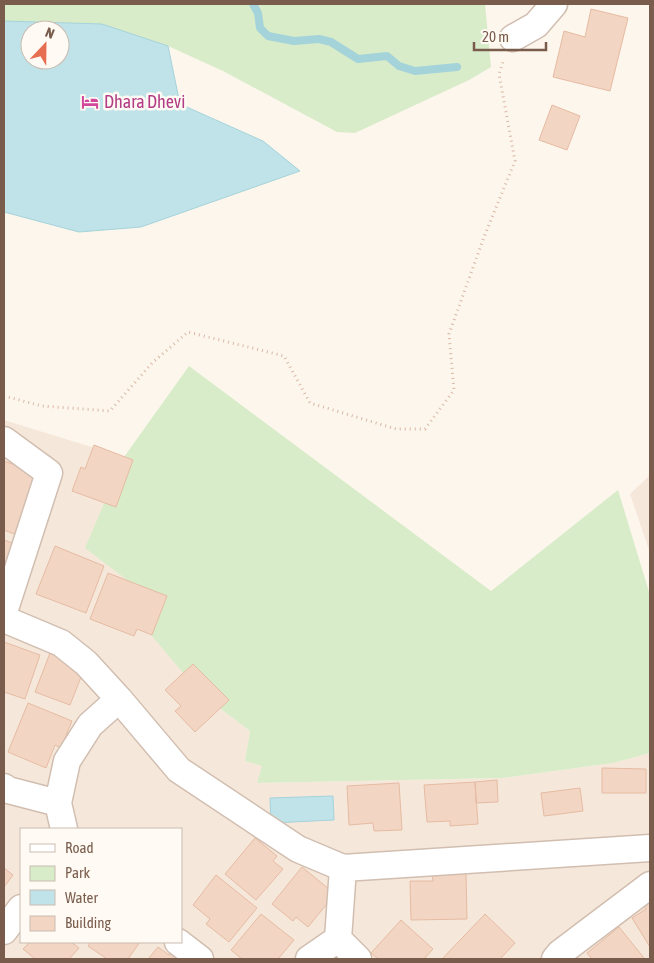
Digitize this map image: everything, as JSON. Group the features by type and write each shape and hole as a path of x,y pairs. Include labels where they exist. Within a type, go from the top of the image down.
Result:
{"street":[{"path":"513,38 536,25 554,4"},
{"path":"4,440 49,474 4,612"},
{"path":"4,619 62,643 86,663 119,699 178,770 298,849 343,868 650,848"},
{"path":"64,828 58,803 67,761 90,725 119,699"},
{"path":"4,787 8,790 58,803"},
{"path":"343,868 338,939 358,959"},
{"path":"555,959 560,953 650,885"},
{"path":"4,931 20,909"},
{"path":"309,959 338,939"},
{"path":"179,943 200,959"}],"path":[{"path":"4,396 42,406 110,411 152,363 188,332 284,356 310,403 396,429 425,429 454,390 449,334 484,237 515,161 499,74 513,38"}],"shaded area":[{"path":"4,420 124,457 143,592 202,695 250,731 245,761 263,766 257,783 502,778 613,763 650,753 650,959 4,959"},
{"path":"650,475 650,553 630,494"}],"green space":[{"path":"4,4 485,4 491,67 469,80 355,133 337,132 223,71 168,46 102,24 70,23 70,20 4,21"},
{"path":"189,366 491,591 618,490 650,595 650,753 613,763 502,778 257,783 262,766 245,761 250,731 202,695 140,622 143,592 85,548 124,457"}],"water":[{"path":"4,21 20,21 20,70 70,70 70,23 102,24 168,46 180,104 263,141 300,171 141,227 79,232 4,212"},
{"path":"333,796 334,820 271,823 270,798"}],"building":[{"path":"591,9 628,18 610,91 553,77 564,31 585,37"},
{"path":"552,105 580,116 567,150 539,140"},
{"path":"94,445 133,460 116,507 72,491 81,467 85,469"},
{"path":"4,461 37,473 24,505 30,507 19,536 4,530"},
{"path":"4,540 18,545 4,582"},
{"path":"55,546 104,566 86,613 36,594"},
{"path":"108,573 167,596 152,635 137,629 134,636 90,619"},
{"path":"4,642 40,655 25,699 4,692"},
{"path":"50,653 85,667 70,705 35,692"},
{"path":"193,664 229,700 195,732 175,711 181,706 165,690"},
{"path":"28,703 72,721 61,748 55,745 46,768 8,752"},
{"path":"602,768 646,769 646,793 602,793"},
{"path":"497,780 498,802 476,803 475,782"},
{"path":"475,782 478,824 450,826 450,821 427,822 424,785"},
{"path":"399,783 402,830 374,831 373,823 349,825 347,786"},
{"path":"580,788 583,811 544,816 541,793"},
{"path":"255,838 277,856 273,861 283,869 256,900 225,874"},
{"path":"302,867 335,894 308,927 296,917 293,921 272,904"},
{"path":"4,868 13,875 4,887"},
{"path":"466,872 467,919 411,920 410,881 433,881 432,873"},
{"path":"216,875 257,908 229,942 206,924 210,919 193,905"},
{"path":"650,902 650,947 632,918 646,909 644,906"},
{"path":"261,914 294,940 278,959 242,959 231,950"},
{"path":"485,914 515,943 500,959 442,959"},
{"path":"401,920 433,949 424,959 378,959 371,953"},
{"path":"619,927 644,958 592,959 587,953"},
{"path":"29,943 72,943 79,948 69,959 33,959 23,949"},
{"path":"90,943 139,943 128,959 107,959 88,946"},
{"path":"158,947 169,955 174,950 185,959 148,959"}],"waterway":[{"path":"253,4 258,13 260,28 268,36 294,41 319,39 331,42 358,59 387,56 399,66 415,71 457,67"}],"place":[{"name":"Dhara Dhevi","path":"90,102"}]}
